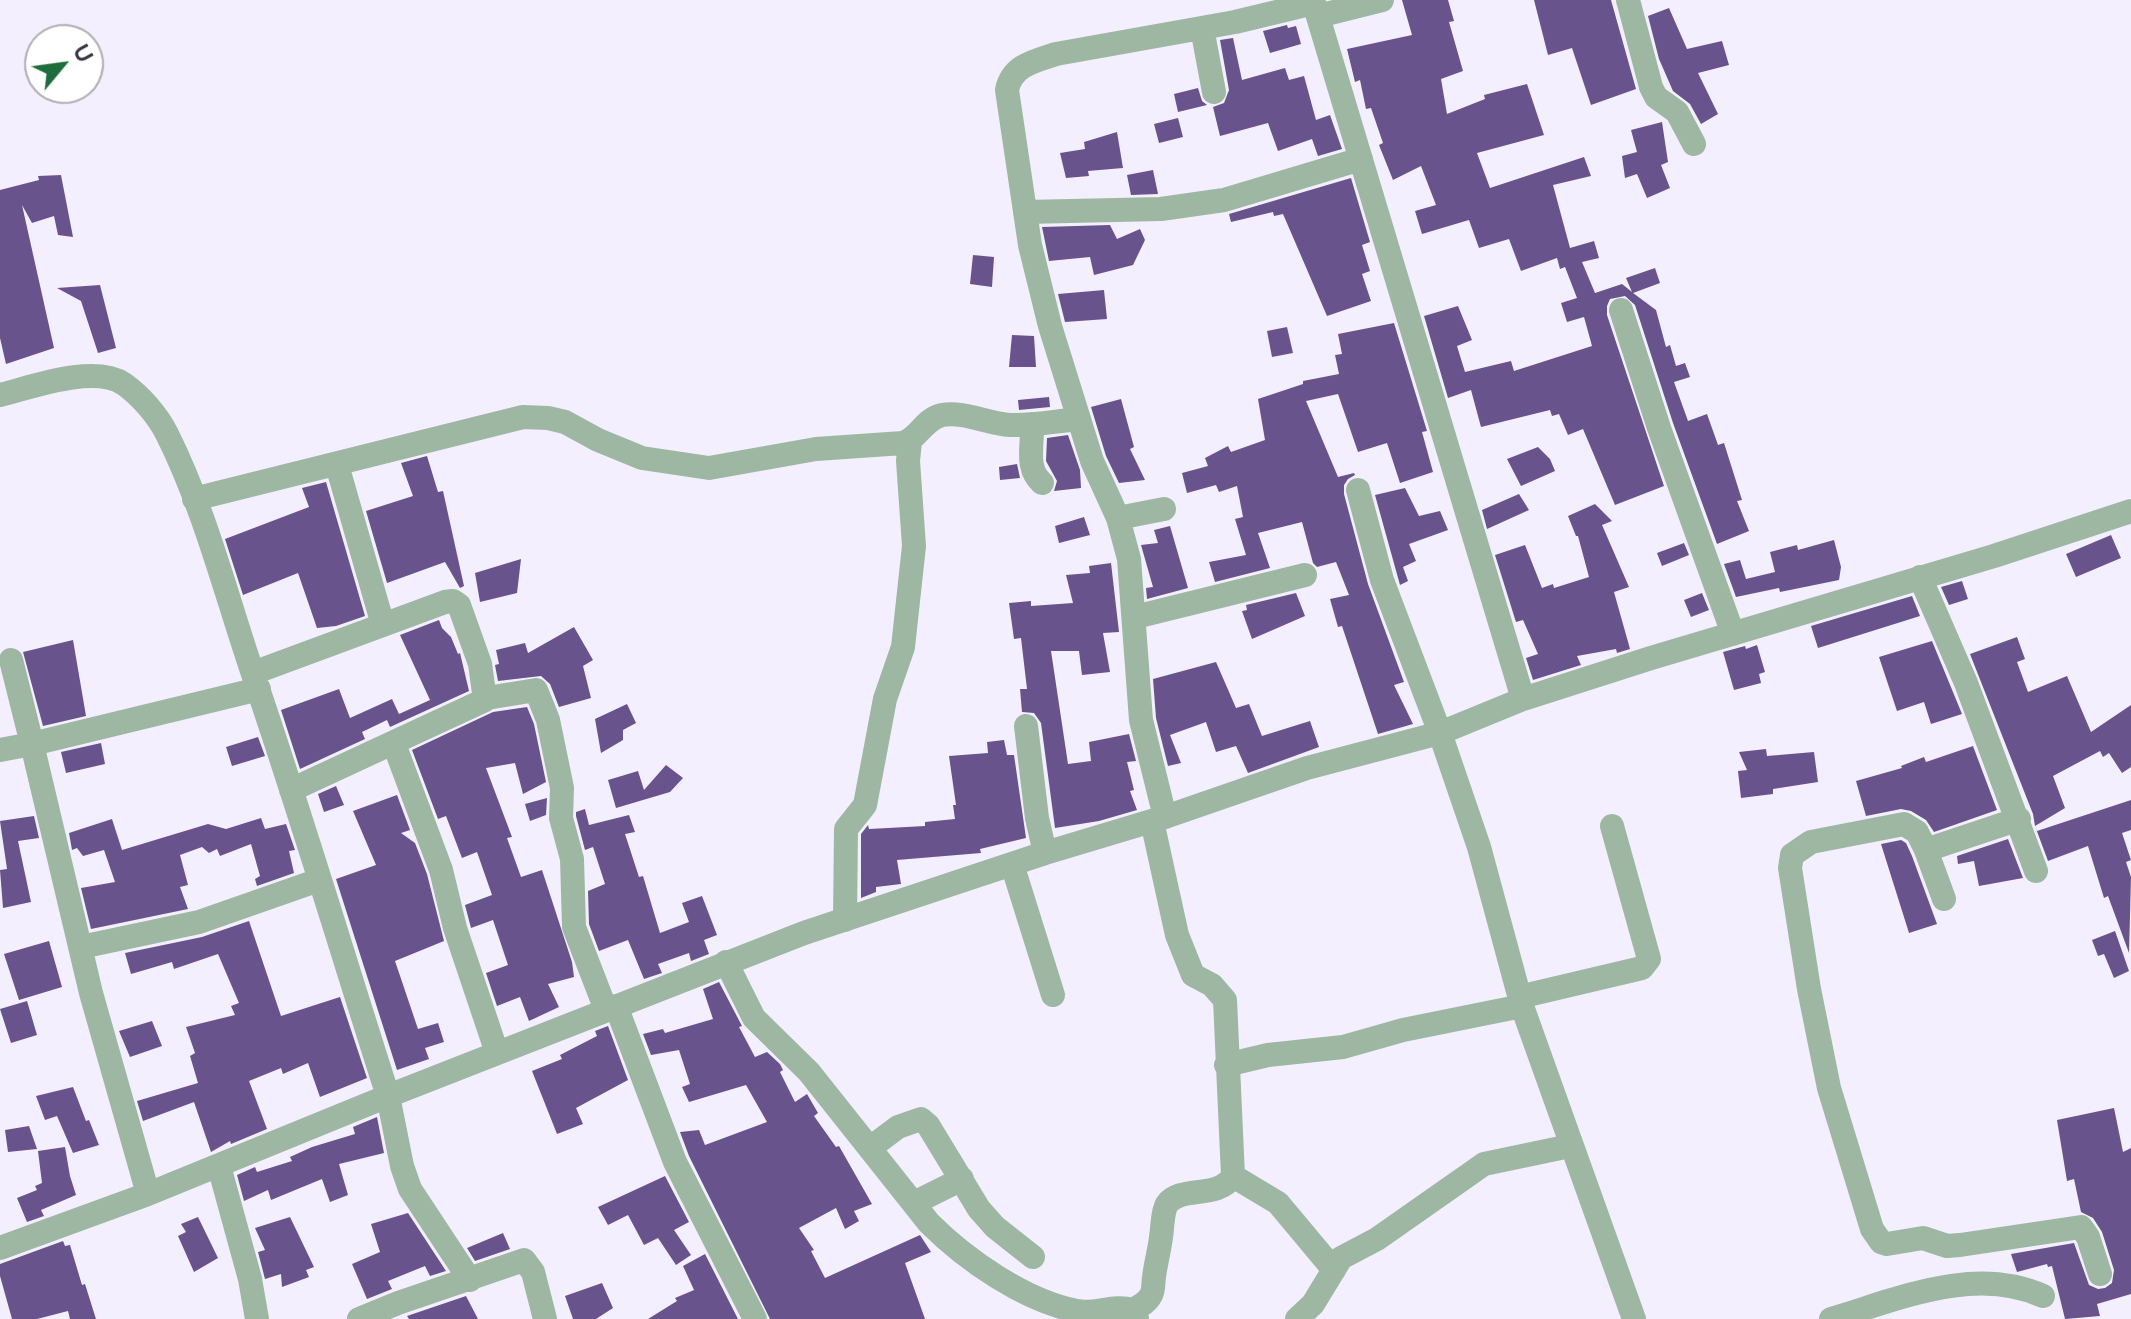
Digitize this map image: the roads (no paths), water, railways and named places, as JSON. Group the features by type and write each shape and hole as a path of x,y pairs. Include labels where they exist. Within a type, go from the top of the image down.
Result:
{"street":[{"path":"726,962 754,1018 809,1072 947,1241 1038,1300 1080,1312 1125,1308 1135,1315 1146,1303 1153,1293 1163,1214 1168,1204 1176,1197 1228,1185 1233,1176 1225,1000 1212,985 1193,975 1177,935 1141,720 1129,559 1118,518 1092,461 1050,326 1025,212 1007,90 1013,73 1030,62 1056,54 1315,6 1382,0"},
{"path":"1628,0 1651,87 1656,97 1677,112 1694,144"},
{"path":"1315,6 1523,699"},
{"path":"1202,28 1214,92"},
{"path":"1025,212 1161,209 1224,200 1361,159"},
{"path":"1621,310 1659,428 1733,634"},
{"path":"0,395 71,378 98,375 122,383 147,406 166,432 194,499 256,681 388,1096 402,1166 410,1189 470,1280"},
{"path":"845,920 846,829 865,805 885,699 903,647 914,546 908,461 910,441 926,423 939,416 953,414 1009,425 1079,419"},
{"path":"194,499 523,417 565,422 642,458 709,468 816,449 910,441"},
{"path":"1032,424 1031,465 1033,475 1042,483"},
{"path":"337,465 383,625"},
{"path":"1358,490 1373,556 1479,847 1520,1001 1634,1319"},
{"path":"1118,518 1164,509"},
{"path":"0,1248 148,1194 726,962 845,920 1307,768 1440,733 1523,699 2131,511"},
{"path":"1135,617 1305,575"},
{"path":"1920,577 1966,683 2036,871"},
{"path":"0,750 32,744 256,681 383,625 453,601 459,605 480,664 487,698"},
{"path":"11,660 81,947 148,1194"},
{"path":"291,790 487,698 536,690 548,720 562,788 561,818 572,859 574,927 675,1162 755,1319"},
{"path":"1026,726 1037,818 1045,853"},
{"path":"394,744 441,870 455,928 497,1053"},
{"path":"1926,850 2019,819"},
{"path":"1944,899 1926,850 1911,827 1895,825 1811,842 1792,855 1790,868 1809,989 1829,1088 1872,1229 1881,1242 1887,1244 1923,1238 1947,1246 2081,1227 2088,1237 2100,1274"},
{"path":"1226,1065 1268,1055 1343,1047 1642,968 1649,959 1612,826"},
{"path":"1012,864 1053,995"},
{"path":"81,947 199,922 319,880"},
{"path":"870,1148 898,1127 921,1119 928,1125 987,1218 1033,1257"},
{"path":"1297,1319 1313,1304 1341,1258 1377,1239 1484,1164 1570,1146"},
{"path":"219,1166 250,1279 257,1319"},
{"path":"1233,1176 1278,1203 1334,1270"},
{"path":"914,1203 962,1179"},
{"path":"359,1319 524,1260 533,1272 545,1319"},
{"path":"1831,1319 1960,1284 1996,1282 2015,1285 2043,1296"}]}
